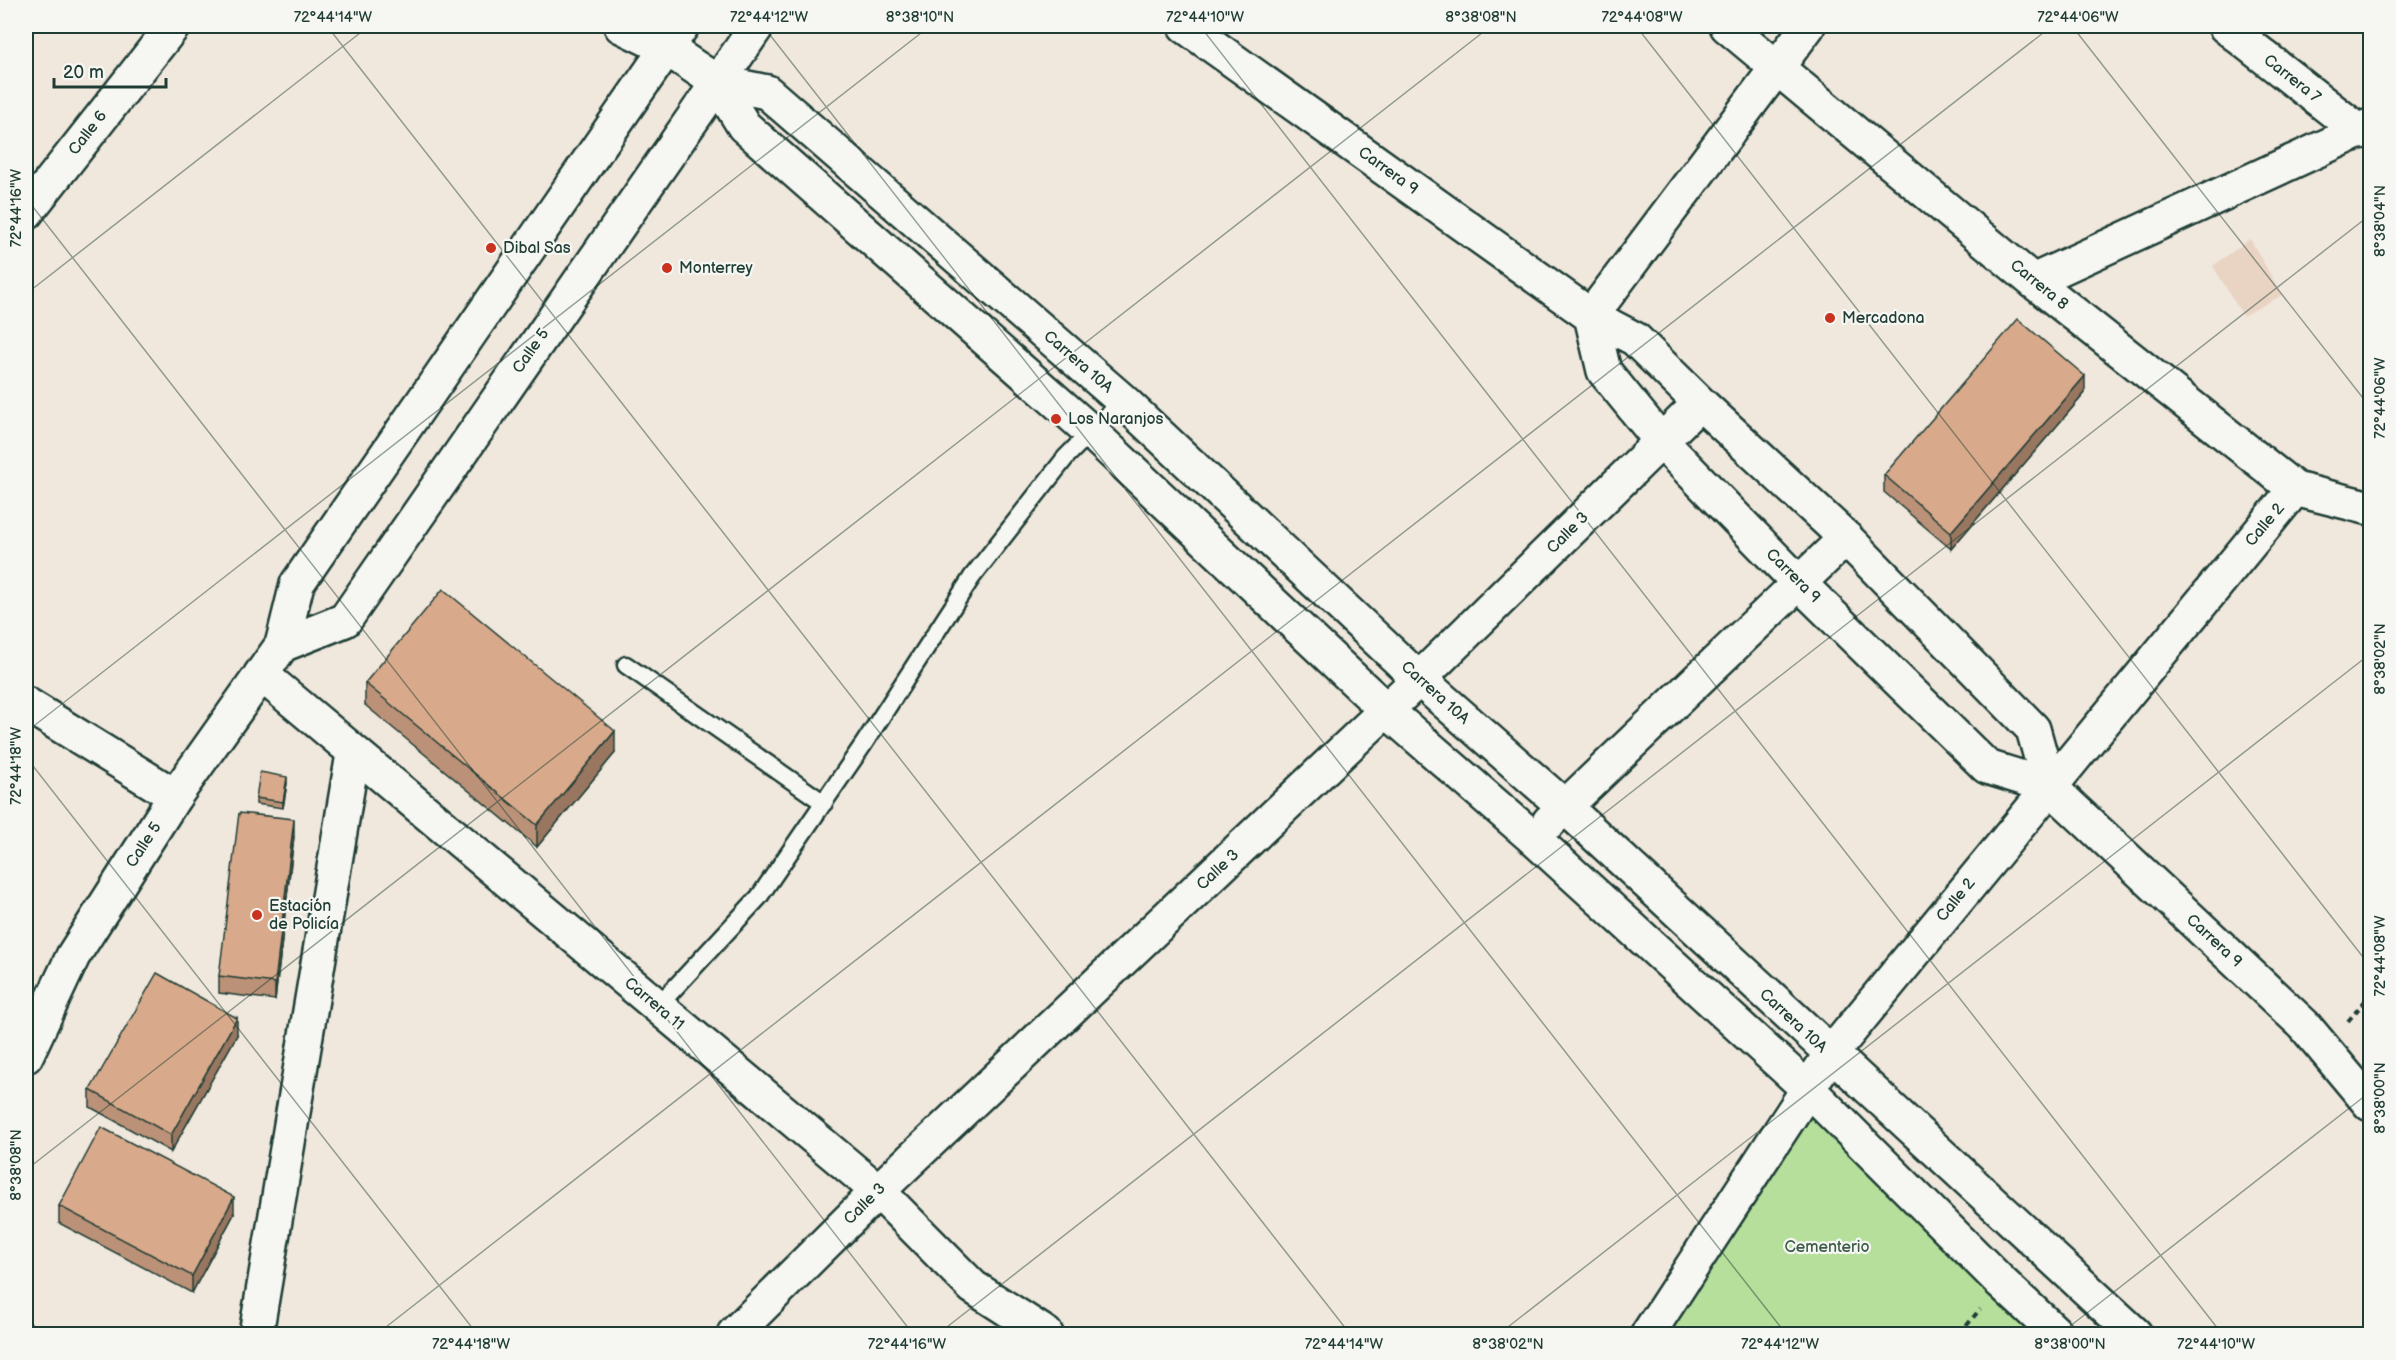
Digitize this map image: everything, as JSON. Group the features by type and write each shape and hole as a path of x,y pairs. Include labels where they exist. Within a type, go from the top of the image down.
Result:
{"street":[{"name":"Calle 6","path":"26,213 173,26"},
{"name":"Carrera 10A","path":"621,26 674,37 717,82 744,126 1091,432 1386,710 1532,837 1808,1089 2001,1282 2058,1335"},
{"name":"Calle 5","path":"282,645 345,621 757,26"},
{"name":"Carrera 9","path":"1185,26 1591,316 1635,339 1700,403 1846,538 2033,729 2049,786"},
{"name":"Carrera 8","path":"1727,26 2033,281 2295,489 2370,508"},
{"path":"1591,316 1808,26"},
{"name":"Carrera 7","path":"2224,26 2365,129"},
{"name":"Calle 5","path":"26,1056 73,956 175,796 282,645 297,584 674,37"},
{"name":"Carrera 10A","path":"717,82 768,92 1122,400 1419,679 1564,807 2135,1335"},
{"path":"2033,281 2365,129"},
{"name":"Carrera 9","path":"1591,316 1604,371 1661,441 1799,583 1987,767 2049,786 2304,1025 2370,1104"},
{"name":"Calle 3","path":"734,1335 878,1191 1419,679 1700,403"},
{"name":"Calle 2","path":"1648,1335 1830,1055 2295,489"},
{"path":"1532,837 1846,538"},
{"name":"Carrera 11","path":"261,675 878,1191 973,1287 1046,1335"},
{"path":"26,704 175,796"},
{"path":"256,1335 353,754"}],"lane":[{"path":"657,1007 759,897 824,803 972,577 1066,458 1122,400"},
{"path":"626,665 824,803"}],"shaded area":[{"path":"2250,239 2282,295 2243,316 2213,266"}],"green space":[{"name":"Cementerio","path":"1810,1115 1818,1115 2043,1334 1662,1334"}],"building":[{"path":"2018,319 2085,376 1951,532 1884,475"},
{"path":"443,589 615,731 537,825 365,683"},
{"path":"260,772 287,777 283,802 256,798"},
{"name":"Estación de Policía","path":"239,813 294,819 275,983 219,976"},
{"path":"157,973 237,1018 171,1135 90,1090"},
{"path":"101,1127 234,1197 192,1276 59,1206"}],"place":[{"name":"Dibal Sas","path":"491,248"},
{"name":"Monterrey","path":"667,268"},
{"name":"Mercadona","path":"1830,318"},
{"name":"Los Naranjos","path":"1056,419"},
{"name":"Estación de Policía","path":"257,915"}]}
